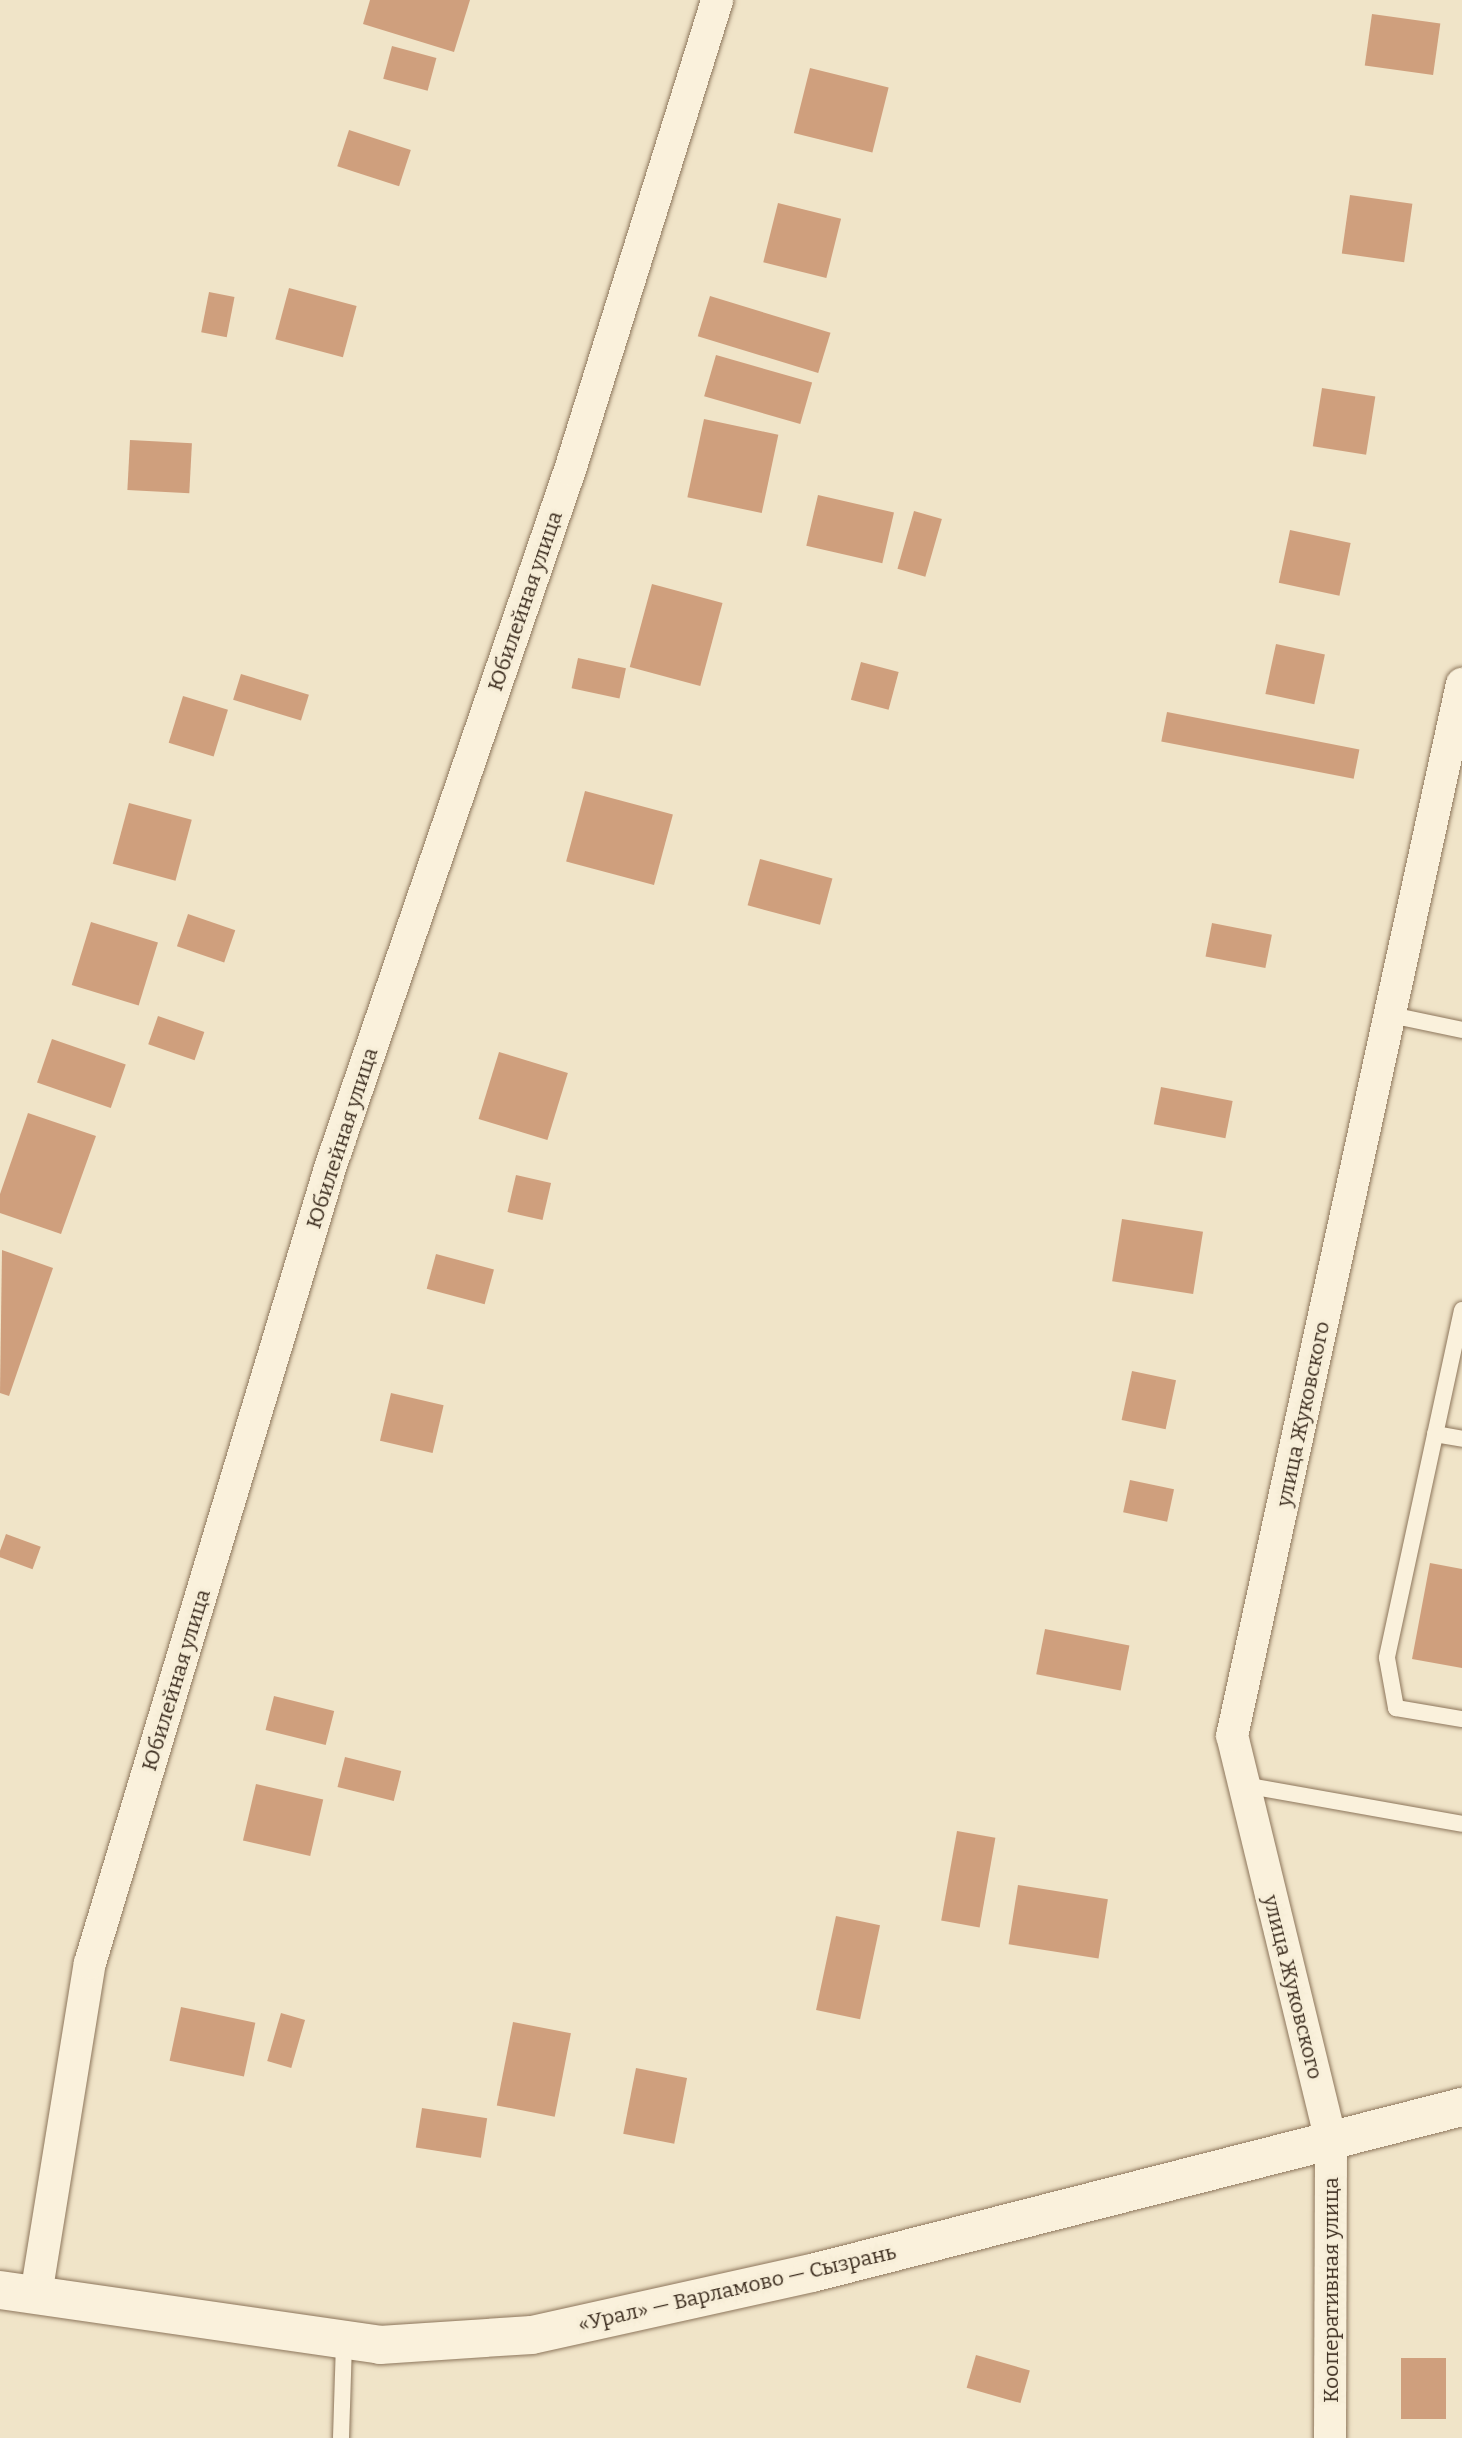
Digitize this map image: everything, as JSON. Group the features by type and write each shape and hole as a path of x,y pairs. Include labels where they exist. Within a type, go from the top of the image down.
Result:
{"main road":[{"name":"«Урал» — Варламово — Сызрань","path":"18,2292 380,2345 532,2335 812,2273 1462,2107"}],"street":[{"name":"Юбилейная улица","path":"18,2292 90,1964 330,1168 570,470 717,0"},
{"name":"улица Жуковского","path":"1331,2141 1232,1736 1462,684"},
{"name":"Кооперативная улица","path":"1330,2438 1331,2141"}],"lane":[{"path":"1391,1015 1462,1030"},
{"path":"1462,1310 1387,1658 1396,1708 1462,1719"},
{"path":"1435,1434 1462,1439"},
{"path":"1244,1785 1462,1824"},
{"path":"341,2438 344,2340"}],"building":[{"path":"370,0 470,0 454,52 363,24"},
{"path":"1372,14 1440,24 1433,75 1365,65"},
{"path":"392,46 436,58 428,91 383,79"},
{"path":"810,68 889,88 872,153 794,133"},
{"path":"349,130 411,150 399,186 337,166"},
{"path":"1350,195 1412,204 1404,262 1342,253"},
{"path":"778,203 841,219 826,278 763,262"},
{"path":"289,288 357,306 343,357 275,339"},
{"path":"209,292 235,297 227,337 201,332"},
{"path":"710,296 830,333 818,373 698,336"},
{"path":"716,355 812,383 800,424 704,396"},
{"path":"1322,388 1375,396 1366,455 1313,446"},
{"path":"704,419 778,435 762,513 687,497"},
{"path":"130,440 192,443 189,493 127,490"},
{"path":"818,495 894,513 882,563 806,546"},
{"path":"914,511 942,519 925,577 897,569"},
{"path":"1290,530 1351,543 1339,596 1279,583"},
{"path":"652,584 723,603 700,686 630,667"},
{"path":"1276,644 1325,654 1314,704 1265,694"},
{"path":"578,658 626,668 619,699 572,688"},
{"path":"861,662 899,672 889,710 851,700"},
{"path":"241,674 309,695 301,721 233,700"},
{"path":"183,696 228,710 214,757 169,743"},
{"path":"1167,712 1359,749 1354,779 1161,741"},
{"path":"585,791 673,815 654,885 566,862"},
{"path":"129,803 192,820 175,881 113,864"},
{"path":"760,859 832,878 820,925 748,905"},
{"path":"188,914 235,930 224,962 177,946"},
{"path":"91,922 158,942 139,1006 72,985"},
{"path":"1212,923 1272,935 1265,968 1206,956"},
{"path":"158,1016 204,1032 195,1060 148,1044"},
{"path":"52,1039 126,1064 111,1108 37,1082"},
{"path":"499,1052 568,1073 547,1140 479,1119"},
{"path":"1161,1087 1233,1101 1225,1138 1154,1124"},
{"path":"28,1113 96,1136 61,1234 0,1213 0,1194"},
{"path":"516,1175 551,1183 543,1220 507,1212"},
{"path":"1122,1219 1203,1232 1193,1294 1112,1281"},
{"path":"2,1250 53,1268 9,1396 0,1393"},
{"path":"436,1254 494,1270 485,1304 427,1289"},
{"path":"1132,1371 1176,1380 1166,1429 1122,1420"},
{"path":"391,1393 444,1405 433,1453 380,1441"},
{"path":"1130,1480 1174,1489 1167,1522 1123,1512"},
{"path":"6,1534 41,1547 33,1569 0,1557"},
{"path":"1430,1563 1462,1569 1462,1668 1412,1659"},
{"path":"1045,1629 1129,1645 1121,1691 1036,1674"},
{"path":"274,1696 334,1711 326,1745 266,1730"},
{"path":"345,1757 401,1771 394,1801 338,1787"},
{"path":"256,1784 323,1800 310,1856 243,1841"},
{"path":"957,1831 995,1838 980,1927 941,1921"},
{"path":"1018,1885 1108,1899 1098,1958 1009,1944"},
{"path":"836,1916 880,1925 860,2019 816,2010"},
{"path":"181,2007 255,2023 244,2077 170,2061"},
{"path":"281,2013 305,2020 291,2068 267,2061"},
{"path":"513,2022 571,2033 555,2117 497,2105"},
{"path":"636,2068 687,2078 674,2144 623,2134"},
{"path":"422,2108 487,2118 481,2158 416,2148"},
{"path":"976,2355 1030,2370 1020,2403 967,2388"},
{"path":"1401,2358 1446,2358 1446,2419 1401,2419"}]}
